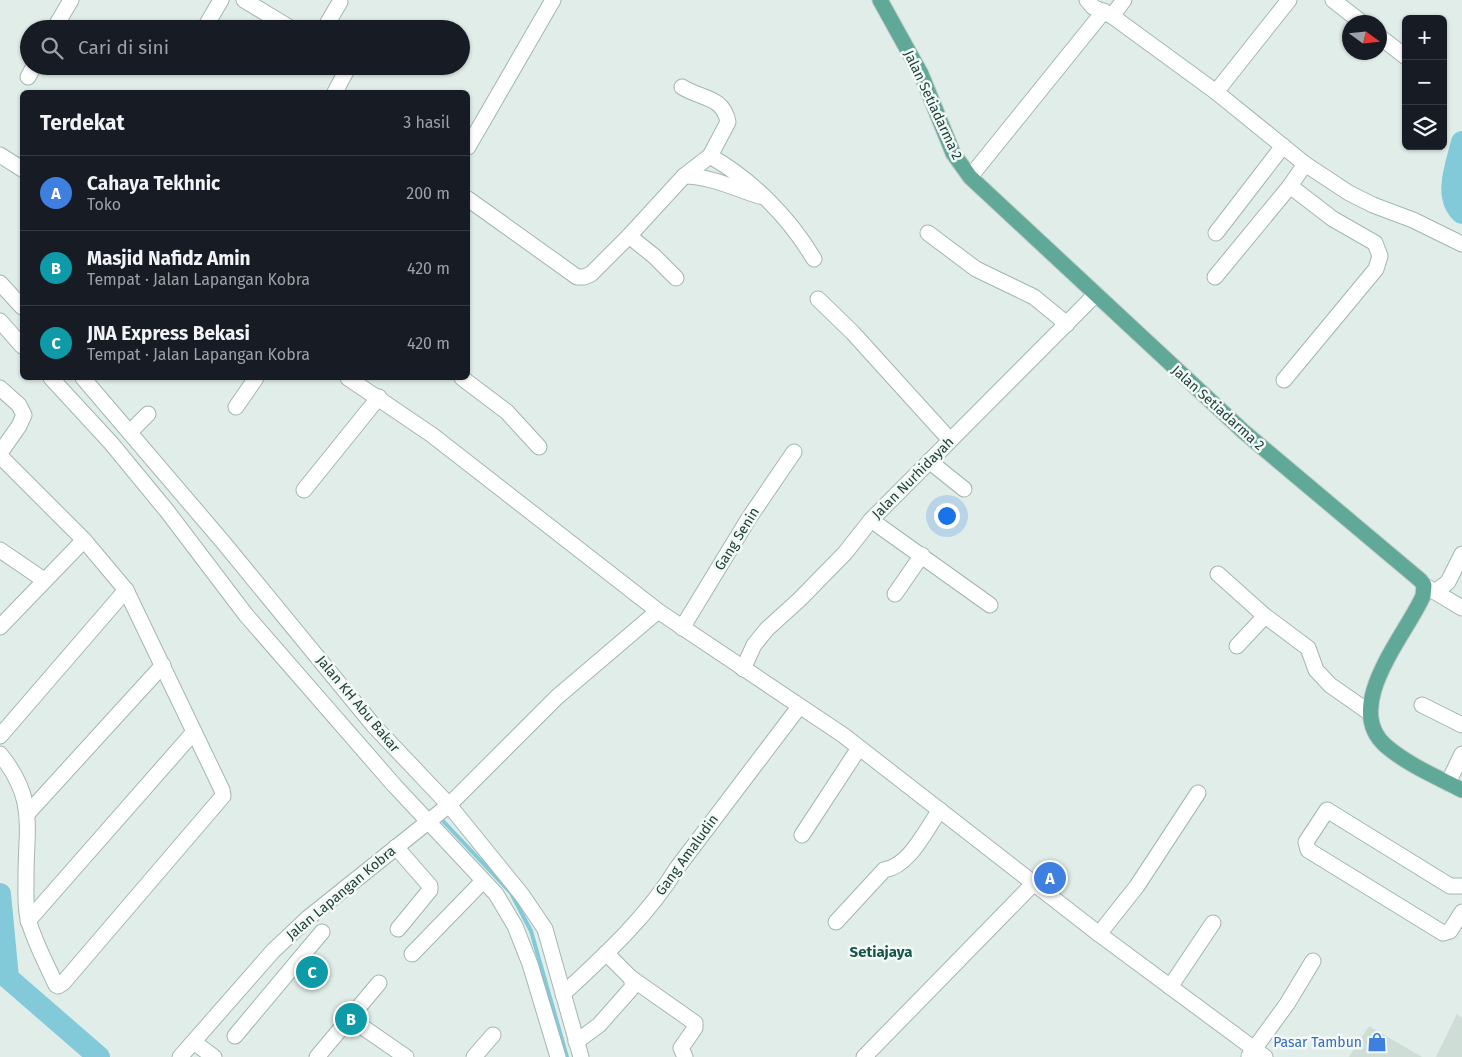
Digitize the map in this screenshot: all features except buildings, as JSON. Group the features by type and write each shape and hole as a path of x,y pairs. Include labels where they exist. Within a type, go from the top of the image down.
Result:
{"main road":[{"name":"Jalan Setiadarma 2","path":"880,0 921,74 953,153 970,177 1244,432 1416,575 1429,589"},
{"path":"1429,589 1423,596 1379,675 1371,698 1370,713 1375,730 1384,745 1462,790"}],"street":[{"path":"59,20 71,0"},
{"path":"209,20 221,0"},
{"path":"244,0 277,20"},
{"path":"470,144 553,0"},
{"path":"1087,0 1093,7 1108,14 1216,92 1305,164 1349,193 1373,205 1413,220 1462,244"},
{"path":"970,177 1108,14 1124,0"},
{"path":"1216,92 1289,0"},
{"path":"1333,0 1352,15"},
{"path":"329,20 340,2"},
{"path":"1387,42 1402,54"},
{"path":"336,90 344,75"},
{"path":"470,200 577,277 591,274 684,176 710,156 728,122 725,109 710,99 682,87"},
{"path":"1216,233 1283,146"},
{"path":"0,156 20,163"},
{"path":"710,156 736,171 792,225 814,258"},
{"path":"1215,277 1290,186 1305,164"},
{"path":"684,176 697,176 713,180 765,199"},
{"path":"1284,380 1376,269 1380,256 1375,243 1333,219 1290,186"},
{"path":"928,233 976,269 1034,297 1067,324"},
{"path":"629,236 654,256 676,278"},
{"path":"0,283 20,305"},
{"name":"Jalan Nurhidayah","path":"742,669 754,645 767,629 799,600 845,553 871,520 1096,294"},
{"path":"818,299 853,333 950,440"},
{"path":"0,321 20,344"},
{"path":"54,380 111,443 167,511 246,615 429,822 496,894 516,926 530,964 558,1057"},
{"name":"Jalan KH Abu Bakar","path":"85,380 131,431 224,542 374,726 449,806 522,895 544,929 579,1050"},
{"path":"236,407 255,380"},
{"path":"351,380 378,396 432,435 658,611 859,748 1256,1054 1313,961"},
{"path":"465,380 507,412 539,448"},
{"path":"0,388 19,405 24,415 19,426 0,454 84,540 126,590 163,665 192,733 222,790 220,802 63,983 58,986 52,978 28,922 25,860 28,813 22,789 12,769 0,754"},
{"path":"304,490 378,396"},
{"path":"131,431 148,414"},
{"name":"Gang Senin","path":"682,628 749,518 794,452"},
{"path":"929,461 964,489"},
{"path":"167,511 186,498"},
{"path":"871,520 990,605"},
{"path":"0,627 84,540"},
{"path":"202,557 224,542"},
{"path":"0,550 44,580"},
{"path":"1429,589 1448,582 1462,554"},
{"path":"895,594 922,555"},
{"path":"1218,574 1265,616 1308,648 1316,670 1330,685 1370,713"},
{"path":"1429,589 1462,608"},
{"path":"0,736 126,590"},
{"name":"Jalan Lapangan Kobra","path":"180,1057 238,994 273,951 308,918 449,806 557,697 658,611"},
{"path":"1237,646 1265,616"},
{"path":"28,813 163,665"},
{"path":"1422,705 1462,725"},
{"name":"Gang Amaludin","path":"563,994 606,953 661,893 676,868 799,707"},
{"path":"28,922 192,733"},
{"path":"802,835 859,748"},
{"path":"1448,783 1462,754"},
{"path":"1099,934 1152,866 1198,793"},
{"path":"836,922 884,870 892,869 906,858 940,810"},
{"path":"1462,886 1450,886 1327,810 1306,842 1308,850 1443,933 1450,931 1462,912"},
{"path":"396,847 430,886 427,895 398,929"},
{"path":"412,954 483,881"},
{"path":"864,1057 1034,883"},
{"path":"1170,987 1213,923"},
{"path":"235,1036 322,932"},
{"path":"606,953 631,978 695,1023 695,1028 681,1048 684,1057"},
{"path":"579,1050 633,986 631,978"},
{"path":"317,1057 379,983"},
{"path":"238,994 258,1009"},
{"path":"350,1019 405,1057"},
{"path":"474,1057 493,1035"},
{"path":"194,1043 214,1057"}],"shaded area":[{"path":"1457,1014 1462,1018 1462,1057 1436,1057"},
{"name":"Pasar Tambun","path":"1369,1026 1422,1057 1349,1057"}],"waterway":[{"path":"1462,142 1452,189 1456,206 1462,213"},
{"path":"444,822 511,893 531,931 567,1057"},
{"path":"0,894 8,978 99,1057"}],"place":[{"name":"Cahaya Tekhnic","path":"1050,878"},
{"name":"JNA Express Bekasi","path":"312,972"},
{"name":"Masjid Nafidz Amin","path":"351,1019"},
{"name":"Pasar Tambun","path":"1377,1042"}],"district":[{"name":"Setiajaya","path":"881,952"}]}
